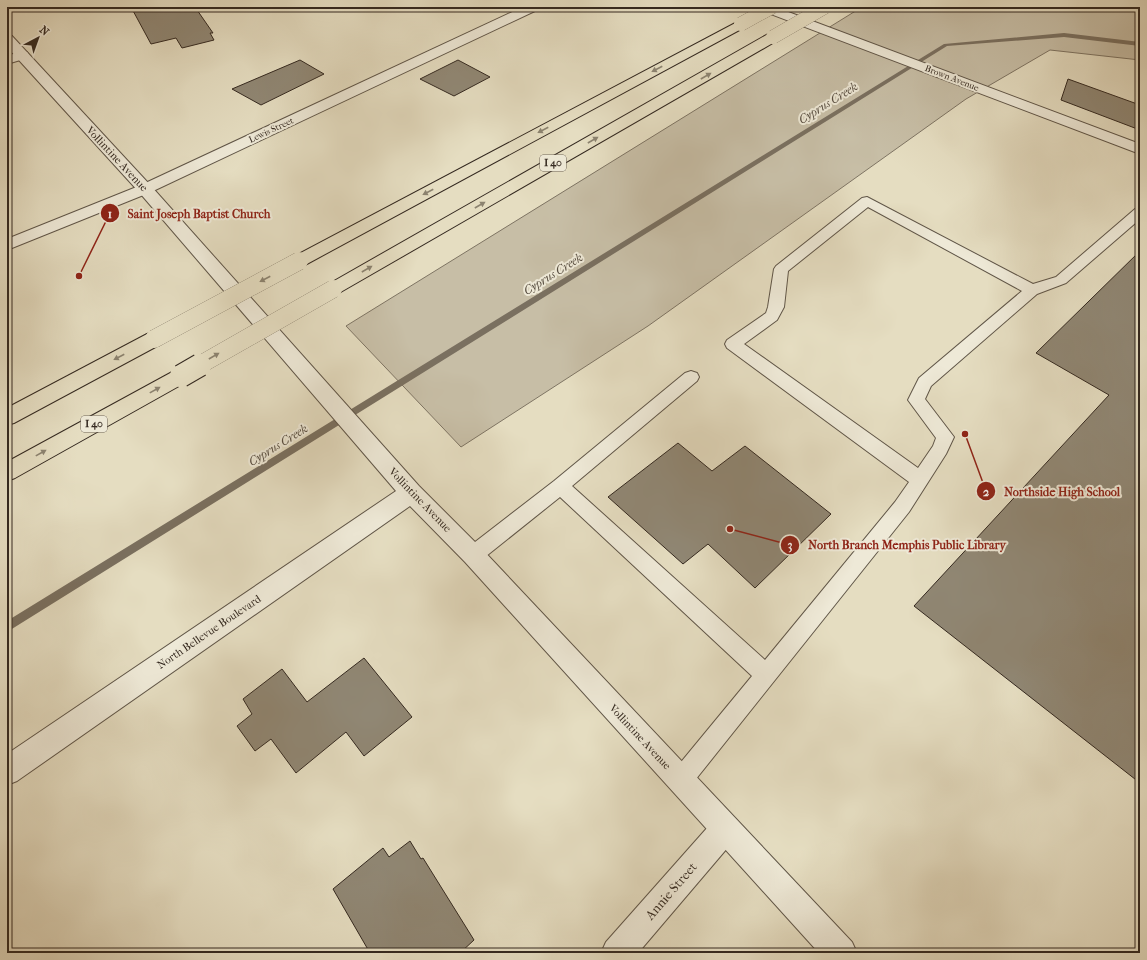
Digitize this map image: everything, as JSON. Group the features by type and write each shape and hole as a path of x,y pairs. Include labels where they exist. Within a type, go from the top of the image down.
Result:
{"highway":[{"path":"7,417 772,7"},
{"name":"I 40","path":"7,472 180,376 826,7"}],"street":[{"name":"Lewis Street","path":"7,245 145,189 532,7"},
{"name":"Brown Avenue","path":"764,7 1140,149"},
{"name":"Vollintine Avenue","path":"7,39 14,57 145,189 411,493 473,555 724,829 841,953"},
{"name":"North Bellevue Boulevard","path":"7,771 411,493"},
{"name":"Annie Street","path":"616,953 724,829"}],"lane":[{"path":"920,480 733,344 772,316 776,307 781,270 867,201 1032,290"},
{"path":"680,781 902,507 940,449 944,437 916,400 925,382 1032,290 1061,280 1140,212"},
{"path":"473,555 560,486 691,377"},
{"path":"560,486 766,675"}],"shaded area":[{"path":"862,7 1140,7 1140,60 1050,50 966,99 648,326 461,447 346,326"}],"building":[{"path":"131,7 195,7 213,33 210,33 214,40 182,48 176,38 151,44"},
{"path":"300,60 324,74 261,105 232,89"},
{"path":"458,60 490,77 454,96 420,79"},
{"path":"1068,79 1140,105 1140,130 1061,100"},
{"path":"1140,251 1140,783 914,606 1109,395 1036,353"},
{"path":"678,443 712,471 745,446 831,514 755,588 708,544 683,564 608,497"},
{"path":"364,658 412,717 364,756 346,732 296,773 271,739 255,751 237,726 252,714 243,699 282,669 307,702"},
{"path":"410,841 421,859 423,858 474,940 460,953 370,953 333,889 383,848 389,857"}],"waterway":[{"name":"Cyprus Creek","path":"7,627 946,45 1064,35 1140,44"}],"place":[{"name":"Saint Joseph Baptist Church","path":"79,276"},
{"name":"Northside High School","path":"965,434"},
{"name":"North Branch Memphis Public Library","path":"730,529"}]}
